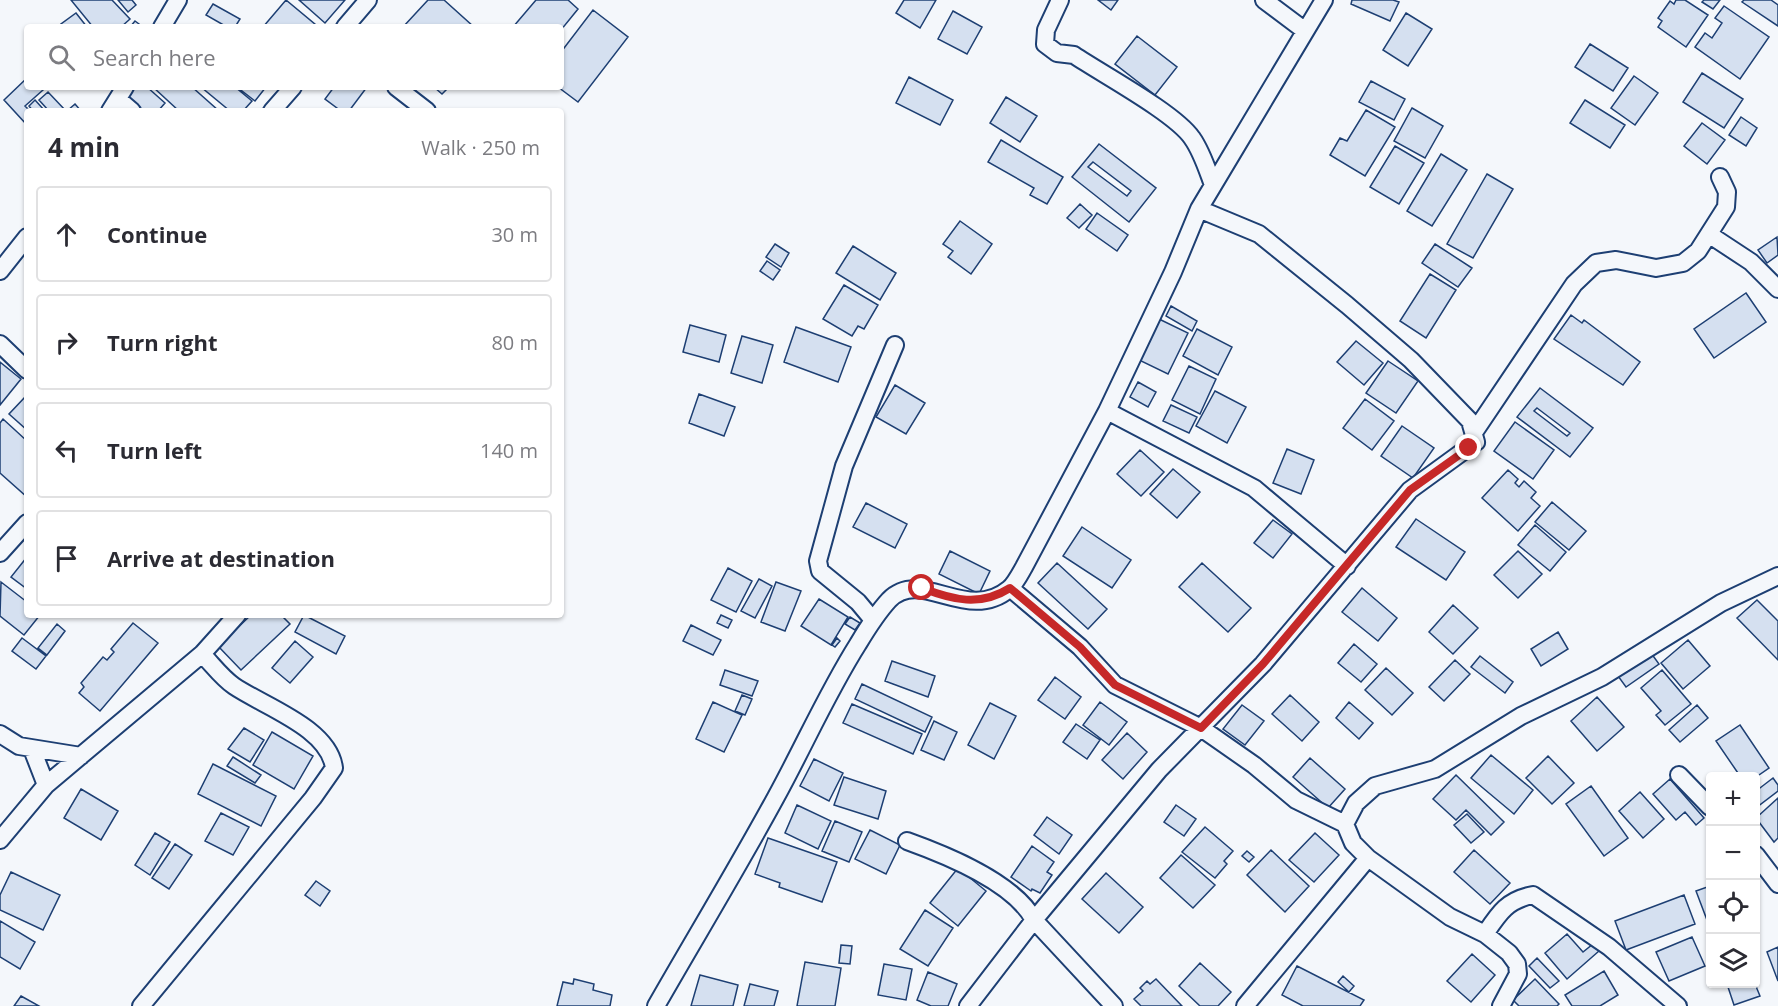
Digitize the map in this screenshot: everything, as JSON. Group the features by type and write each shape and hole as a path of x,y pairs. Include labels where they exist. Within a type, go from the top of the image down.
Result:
{"street":[{"path":"164,24 178,0"},
{"path":"350,24 368,0"},
{"path":"1060,0 1046,30 1045,44 1057,52 1074,55 1176,121 1191,136 1203,157 1213,185"},
{"path":"1264,0 1304,30"},
{"path":"656,1006 776,798 846,663 873,620 890,599 903,590 922,588 950,599 975,601 997,596 1010,588 1024,567 1107,411 1173,272 1199,209 1324,0"},
{"path":"274,108 290,90"},
{"path":"400,90 423,108"},
{"path":"1475,432 1574,284 1596,263 1616,260 1656,268 1683,262 1698,251 1726,207 1727,192 1720,177"},
{"path":"969,1006 1034,920 1116,819 1263,664 1410,490 1476,442 1470,421 1411,360 1347,305 1259,234 1199,209"},
{"path":"1710,235 1750,262 1778,290"},
{"path":"0,271 24,241"},
{"path":"0,344 24,367"},
{"path":"873,620 858,602 820,571 818,561 844,466 895,345"},
{"path":"1107,411 1254,488 1347,566"},
{"path":"0,553 24,526"},
{"path":"1345,824 1356,802 1376,786 1435,770 1521,716 1602,677 1677,629 1776,578"},
{"path":"1010,588 1080,647 1115,685 1201,728 1254,765 1296,800 1345,824 1353,843 1368,858 1450,917 1485,934 1502,946 1517,964 1518,974 1501,1006"},
{"path":"0,840 46,785 202,654 234,618"},
{"path":"141,1006 313,798 334,768 333,755 318,736 233,685 202,654"},
{"path":"0,734 19,746 81,756"},
{"path":"32,749 46,785"},
{"path":"1679,775 1706,803"},
{"path":"907,841 953,857 1026,906 1034,920 1114,1006"},
{"path":"1245,1006 1368,858"},
{"path":"1760,861 1778,884"},
{"path":"1485,934 1503,907 1518,898 1533,895 1609,947 1678,1006"}],"building":[{"path":"71,0 112,0 130,19 124,24 91,24"},
{"path":"118,0 132,0 136,5 128,12"},
{"path":"286,0 315,24 266,24"},
{"path":"299,0 345,0 325,23"},
{"path":"428,0 444,0 471,24 406,24"},
{"path":"536,0 568,0 578,9 564,26 564,24 516,24"},
{"path":"904,0 936,0 920,28 896,13"},
{"path":"1098,0 1118,0 1111,10"},
{"path":"1352,0 1399,2 1390,21 1351,4"},
{"path":"1676,0 1685,0 1708,15 1686,47 1658,27 1662,21 1658,18 1670,1 1674,4"},
{"path":"1720,0 1713,9 1702,2"},
{"path":"1744,0 1771,0 1778,5 1778,26 1742,2"},
{"path":"213,4 240,19 237,24 222,24 206,15"},
{"path":"1724,6 1769,37 1740,79 1695,47 1705,33 1712,38 1722,23 1715,18"},
{"path":"593,10 628,37 578,102 562,90 564,90 564,48"},
{"path":"953,11 982,27 967,54 938,39"},
{"path":"76,13 85,24 61,24"},
{"path":"1406,13 1432,29 1408,66 1383,50"},
{"path":"1137,36 1177,67 1155,95 1115,64"},
{"path":"1590,44 1628,68 1613,91 1575,67"},
{"path":"1702,73 1743,99 1724,128 1683,102"},
{"path":"1634,76 1658,93 1635,125 1611,108"},
{"path":"909,77 953,100 940,125 896,103"},
{"path":"24,81 24,90 43,90 25,106 27,108 24,108 24,122 4,100"},
{"path":"1371,81 1405,99 1394,120 1359,102"},
{"path":"130,90 150,90 165,103 161,108 139,108 125,96"},
{"path":"156,90 195,90 216,108 176,108"},
{"path":"205,90 239,90 252,101 246,108 226,108"},
{"path":"241,90 264,90 255,101"},
{"path":"332,90 365,90 351,108 337,108 325,99"},
{"path":"48,92 63,108 46,108 39,100"},
{"path":"1006,97 1037,116 1020,142 990,123"},
{"path":"35,100 42,108 31,108 29,106"},
{"path":"1585,100 1625,125 1610,148 1570,123"},
{"path":"1412,108 1443,126 1425,158 1394,141"},
{"path":"1366,110 1395,127 1365,176 1330,155 1340,138 1347,141"},
{"path":"1741,117 1757,128 1746,146 1729,135"},
{"path":"1702,123 1725,140 1707,164 1684,146"},
{"path":"1001,140 1063,177 1047,204 1030,195 1034,188 988,162"},
{"path":"1099,144 1156,188 1129,222 1072,177","holes":["1093,162 1131,191 1127,196 1088,167"]},
{"path":"1395,146 1424,163 1399,204 1370,187"},
{"path":"1441,154 1467,170 1432,226 1407,211"},
{"path":"1487,174 1513,189 1473,258 1447,244"},
{"path":"1080,204 1092,215 1079,228 1067,218"},
{"path":"1097,213 1128,235 1117,251 1086,229"},
{"path":"960,221 992,244 971,274 948,257 953,251 943,244"},
{"path":"1777,237 1778,255 1767,263 1758,250"},
{"path":"775,244 789,253 781,267 766,257"},
{"path":"1435,244 1472,268 1458,287 1422,263"},
{"path":"853,246 896,273 880,300 836,273"},
{"path":"767,261 780,270 773,280 760,271"},
{"path":"1430,274 1456,290 1426,338 1400,321"},
{"path":"844,285 878,305 864,329 858,326 852,336 823,319"},
{"path":"1746,293 1766,322 1714,358 1694,329"},
{"path":"1171,306 1197,321 1192,331 1166,316"},
{"path":"1571,315 1582,323 1584,320 1640,362 1623,385 1554,339"},
{"path":"1159,319 1188,333 1168,374 1139,360"},
{"path":"690,325 726,335 719,362 683,352"},
{"path":"796,327 851,347 838,382 784,362"},
{"path":"1197,329 1232,347 1218,375 1183,356"},
{"path":"742,336 773,345 762,383 731,373"},
{"path":"1356,341 1383,363 1364,385 1337,362"},
{"path":"1388,361 1418,381 1396,413 1366,393"},
{"path":"0,362 21,379 0,405"},
{"path":"1189,366 1216,379 1200,414 1172,400"},
{"path":"1138,382 1156,392 1148,407 1130,397"},
{"path":"895,385 925,403 906,434 876,417"},
{"path":"1540,388 1593,428 1570,457 1517,417","holes":["1537,408 1570,433 1567,436 1534,411"]},
{"path":"1215,391 1246,407 1227,443 1196,426"},
{"path":"699,394 735,407 724,436 689,423"},
{"path":"24,398 24,427 9,414"},
{"path":"1365,399 1394,421 1372,450 1343,428"},
{"path":"1171,405 1197,417 1189,433 1163,421"},
{"path":"3,419 24,438 24,494 0,473 0,423"},
{"path":"1515,422 1554,450 1533,479 1494,451"},
{"path":"1402,426 1434,448 1413,478 1381,456"},
{"path":"1287,449 1314,460 1301,494 1273,483"},
{"path":"1140,450 1164,472 1141,496 1117,474"},
{"path":"1173,469 1200,492 1177,518 1150,494"},
{"path":"1508,470 1518,479 1515,483 1519,487 1524,481 1536,492 1531,498 1540,506 1518,531 1482,498"},
{"path":"1552,502 1586,531 1569,550 1535,522"},
{"path":"866,503 907,524 895,548 853,527"},
{"path":"1416,519 1465,552 1446,580 1396,547"},
{"path":"1273,520 1292,534 1273,558 1254,543"},
{"path":"1535,525 1566,552 1550,571 1518,545"},
{"path":"1082,527 1131,560 1112,588 1063,556"},
{"path":"950,551 990,571 979,594 939,574"},
{"path":"1518,551 1542,574 1518,598 1494,575"},
{"path":"24,561 24,587 11,577"},
{"path":"1057,563 1107,609 1088,629 1038,583"},
{"path":"1202,563 1251,608 1228,632 1179,587"},
{"path":"728,568 752,581 736,612 711,600"},
{"path":"759,579 772,586 755,618 741,611"},
{"path":"1,582 24,600 24,618 38,618 24,635 0,616"},
{"path":"776,582 801,591 785,631 761,622"},
{"path":"1362,588 1397,618 1378,641 1342,612"},
{"path":"819,599 848,617 831,645 801,626"},
{"path":"1757,600 1778,621 1778,660 1737,618"},
{"path":"1453,605 1478,628 1453,654 1429,632"},
{"path":"721,615 732,620 728,628 717,623"},
{"path":"850,617 860,623 855,630 845,624"},
{"path":"248,618 284,618 290,624 241,670 218,646"},
{"path":"302,618 310,618 345,636 336,654 295,632"},
{"path":"133,623 158,643 100,711 79,693 84,687 81,683 103,657 107,660 114,652 111,649"},
{"path":"57,624 65,631 47,655 38,648"},
{"path":"691,625 721,640 713,655 683,641"},
{"path":"1558,632 1568,649 1541,666 1531,649"},
{"path":"22,638 46,656 36,669 12,651"},
{"path":"837,638 840,641 835,647 832,645"},
{"path":"1688,640 1710,666 1683,689 1661,663"},
{"path":"295,641 313,657 290,683 272,668"},
{"path":"1354,644 1377,664 1361,682 1338,663"},
{"path":"1651,653 1659,664 1626,687 1618,676"},
{"path":"1480,656 1513,682 1505,693 1471,667"},
{"path":"1455,660 1470,674 1444,701 1429,687"},
{"path":"892,661 935,676 928,697 885,681"},
{"path":"1386,668 1413,693 1392,715 1365,690"},
{"path":"725,670 758,681 752,696 720,685"},
{"path":"1662,670 1691,704 1665,725 1656,715 1661,711 1641,688"},
{"path":"1055,677 1081,697 1065,719 1038,700"},
{"path":"862,684 932,717 925,732 855,699"},
{"path":"742,695 752,699 745,715 735,711"},
{"path":"1290,695 1319,722 1302,741 1272,714"},
{"path":"1597,697 1624,727 1597,751 1571,721"},
{"path":"713,702 742,715 724,752 696,739"},
{"path":"1100,702 1127,722 1109,745 1083,725"},
{"path":"1349,702 1373,723 1359,739 1336,718"},
{"path":"990,703 1016,716 994,759 968,745"},
{"path":"852,704 922,734 913,754 843,723"},
{"path":"1242,705 1264,721 1245,745 1223,729"},
{"path":"1697,705 1708,718 1680,742 1669,730"},
{"path":"934,721 957,732 944,760 921,750"},
{"path":"1076,724 1100,740 1087,759 1063,742"},
{"path":"1740,725 1769,768 1760,774 1760,772 1737,772 1716,741"},
{"path":"244,728 264,740 250,762 228,749"},
{"path":"272,732 313,756 294,789 253,765"},
{"path":"1127,733 1147,752 1123,779 1102,760"},
{"path":"1491,755 1533,790 1514,814 1471,778"},
{"path":"1548,756 1574,783 1552,804 1526,778"},
{"path":"233,757 261,775 255,783 227,766"},
{"path":"1310,758 1345,789 1328,808 1293,777"},
{"path":"814,759 843,773 829,801 800,786"},
{"path":"213,764 276,796 261,826 198,794"},
{"path":"1456,775 1504,822 1491,835 1466,810 1456,820 1433,799"},
{"path":"844,777 886,791 878,819 834,805"},
{"path":"1773,778 1778,785 1778,791 1760,805 1760,788"},
{"path":"1670,779 1704,818 1696,825 1685,812 1676,820 1653,794"},
{"path":"1591,786 1628,838 1604,856 1566,804"},
{"path":"81,789 118,811 101,840 64,818"},
{"path":"1640,792 1664,819 1643,838 1619,811"},
{"path":"1778,798 1778,838 1774,842 1760,823 1760,814"},
{"path":"797,805 831,821 818,849 785,833"},
{"path":"1176,805 1196,819 1184,836 1164,822"},
{"path":"221,813 249,827 233,855 205,841"},
{"path":"1467,814 1484,832 1471,843 1454,825"},
{"path":"1047,817 1072,835 1059,854 1034,835"},
{"path":"835,821 862,832 849,862 822,851"},
{"path":"1205,827 1233,851 1224,861 1227,864 1215,878 1182,852"},
{"path":"870,830 900,845 886,874 855,859"},
{"path":"155,833 170,842 150,875 135,865"},
{"path":"1315,833 1339,855 1314,882 1289,860"},
{"path":"768,838 837,862 822,902 779,887 780,883 755,874"},
{"path":"175,844 192,855 169,889 152,878"},
{"path":"1032,846 1054,862 1047,872 1052,875 1040,893 1032,889 1031,891 1011,877"},
{"path":"1271,850 1309,886 1285,912 1247,875"},
{"path":"1474,850 1510,883 1490,904 1454,872"},
{"path":"1247,851 1254,857 1249,862 1242,856"},
{"path":"1181,855 1215,885 1193,908 1160,878"},
{"path":"958,868 986,891 958,926 930,903"},
{"path":"11,872 60,895 43,930 0,910 0,895"},
{"path":"1106,873 1143,907 1119,933 1082,899"},
{"path":"316,881 330,891 320,906 305,895"},
{"path":"1706,887 1706,917 1696,891"},
{"path":"1684,895 1695,924 1626,950 1615,921"},
{"path":"925,910 953,928 928,966 900,949"},
{"path":"0,921 35,942 20,969 0,957"},
{"path":"1567,934 1583,952 1593,944 1599,951 1567,979 1545,953"},
{"path":"1692,937 1705,966 1669,981 1656,952"},
{"path":"841,945 852,946 850,964 839,963"},
{"path":"1778,947 1778,981 1767,952"},
{"path":"1472,954 1495,975 1471,1002 1447,981"},
{"path":"1537,958 1559,981 1550,988 1529,966"},
{"path":"805,962 841,968 835,1006 797,1006"},
{"path":"1200,963 1231,992 1218,1006 1200,1006 1179,986"},
{"path":"884,964 912,969 906,1000 878,995"},
{"path":"1297,966 1364,1000 1360,1006 1303,1006 1282,995"},
{"path":"1604,971 1618,995 1600,1006 1572,1006 1565,995"},
{"path":"928,972 957,984 948,1006 931,1006 917,1000"},
{"path":"700,975 738,985 733,1006 691,1006"},
{"path":"1343,976 1354,986 1349,992 1338,982"},
{"path":"574,979 594,984 593,990 612,995 610,1006 557,1006 563,982 573,984"},
{"path":"1156,979 1182,1006 1141,1006 1134,999 1143,991 1140,988 1147,981 1150,984"},
{"path":"1535,979 1559,1004 1557,1006 1519,1006 1513,1000"},
{"path":"750,984 778,991 774,1006 744,1006"},
{"path":"1728,988 1757,988 1760,996 1734,1005"},
{"path":"21,996 39,1006 14,1006"}],"route":[{"path":"922,588 950,599 975,601 997,596 1010,588 1037,608 1080,647 1115,685 1201,728 1263,664 1410,490 1469,448"}]}
